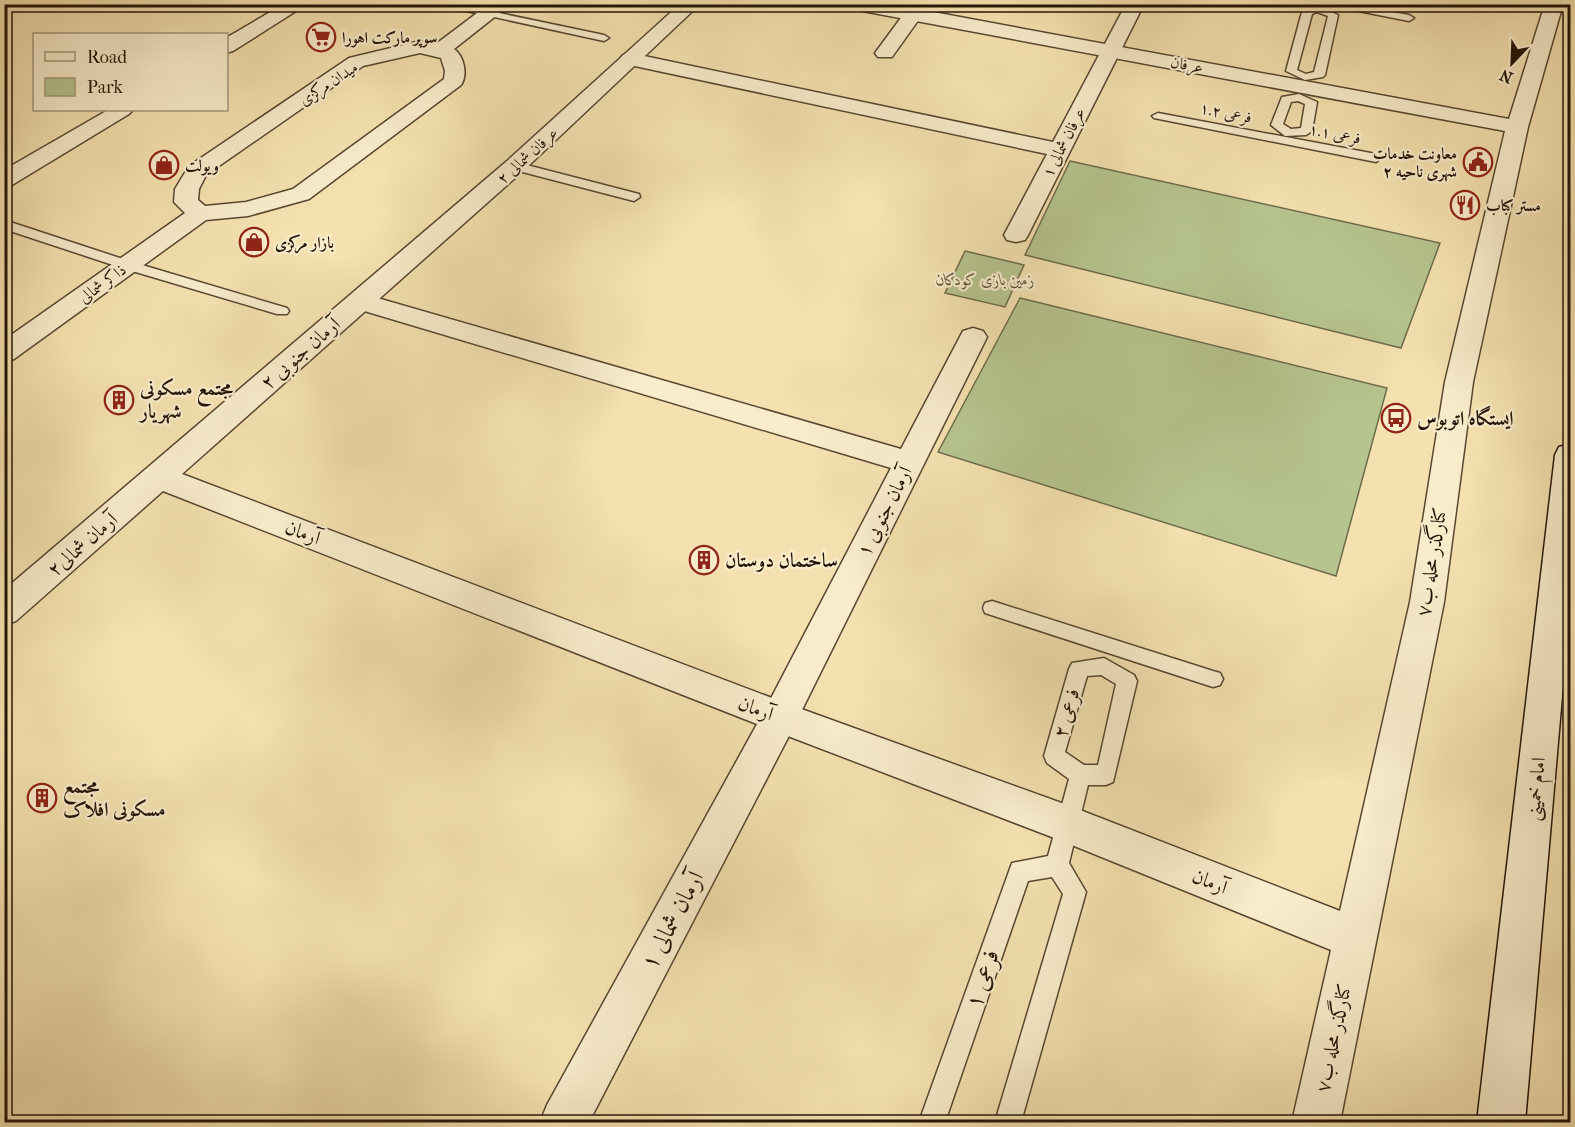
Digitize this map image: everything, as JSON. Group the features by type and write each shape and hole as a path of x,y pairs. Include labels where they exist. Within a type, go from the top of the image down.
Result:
{"street":[{"path":"228,46 298,4"},
{"name":"عرفان شمالی ۲","path":"360,301 515,166 691,4"},
{"name":"عرفان","path":"857,4 1517,127"},
{"name":"عرفان شمالی ۱","path":"1016,235 1135,4"},
{"name":"کنارگذر محله ب۷","path":"1316,1122 1427,602 1459,382 1517,127 1554,4"},
{"path":"200,214 248,209 301,194 454,81 455,71 450,55 440,50 495,9"},
{"path":"885,53 913,15"},
{"name":"میدان مرکزی","path":"200,214 186,202 187,189 197,171 356,62 420,47 440,50"},
{"path":"630,59 1059,150"},
{"path":"4,180 120,111"},
{"name":"ذاکر شمالی","path":"4,353 200,214"},
{"path":"360,301 909,462"},
{"name":"آرمان جنوبی ۲","path":"159,477 360,301"},
{"name":"آرمان جنوبی ۱","path":"780,717 973,337"},
{"name":"امام خمینی","path":"1501,1122 1570,455"},
{"name":"آرمان","path":"159,477 780,717 1067,824 1354,938"},
{"name":"آرمان شمالی۲","path":"4,611 159,477"},
{"name":"آرمان شمالی ۱","path":"564,1122 780,717"}],"lane":[{"path":"440,4 495,9 604,38"},
{"path":"1321,6 1333,15 1319,75 1302,87 1286,99 1277,125 1288,136 1306,131 1311,102 1302,87 1291,71 1307,12 1321,6 1409,18"},
{"name":"فرعی ۱.۲","path":"1158,116 1288,136"},
{"name":"فرعی ۱.۱","path":"1288,136 1376,158"},
{"path":"515,166 634,197"},
{"path":"4,224 127,265 282,311"},
{"path":"992,608 1213,679"},
{"path":"1008,1122 1075,892 1057,865 1080,775 1106,775 1127,681 1104,666 1109,645"},
{"name":"فرعی ۲","path":"1080,775 1054,756 1079,669 1104,666"},
{"name":"فرعی ۱","path":"932,1122 1020,871 1057,865"}],"green space":[{"path":"1070,161 1440,243 1401,348 1025,255"},
{"name":"زمین بازی کودکان","path":"965,251 1024,265 1005,307 945,293"},
{"path":"1020,298 1387,388 1336,576 938,452"}],"place":[{"name":"سوپر مارکت اهورا","path":"321,37"},
{"name":"معاونت خدمات شهری ناحیه ۲","path":"1478,162"},
{"name":"ویولت","path":"164,165"},
{"name":"مستر کباب","path":"1465,205"},
{"name":"بازار مرکزی","path":"254,242"},
{"name":"مجتمع مسکونی شهریار","path":"119,400"},
{"name":"ایستگاه اتوبوس","path":"1396,418"},
{"name":"ساختمان دوستان","path":"704,560"},
{"name":"مجتمع مسکونی افلاک","path":"42,798"}]}
